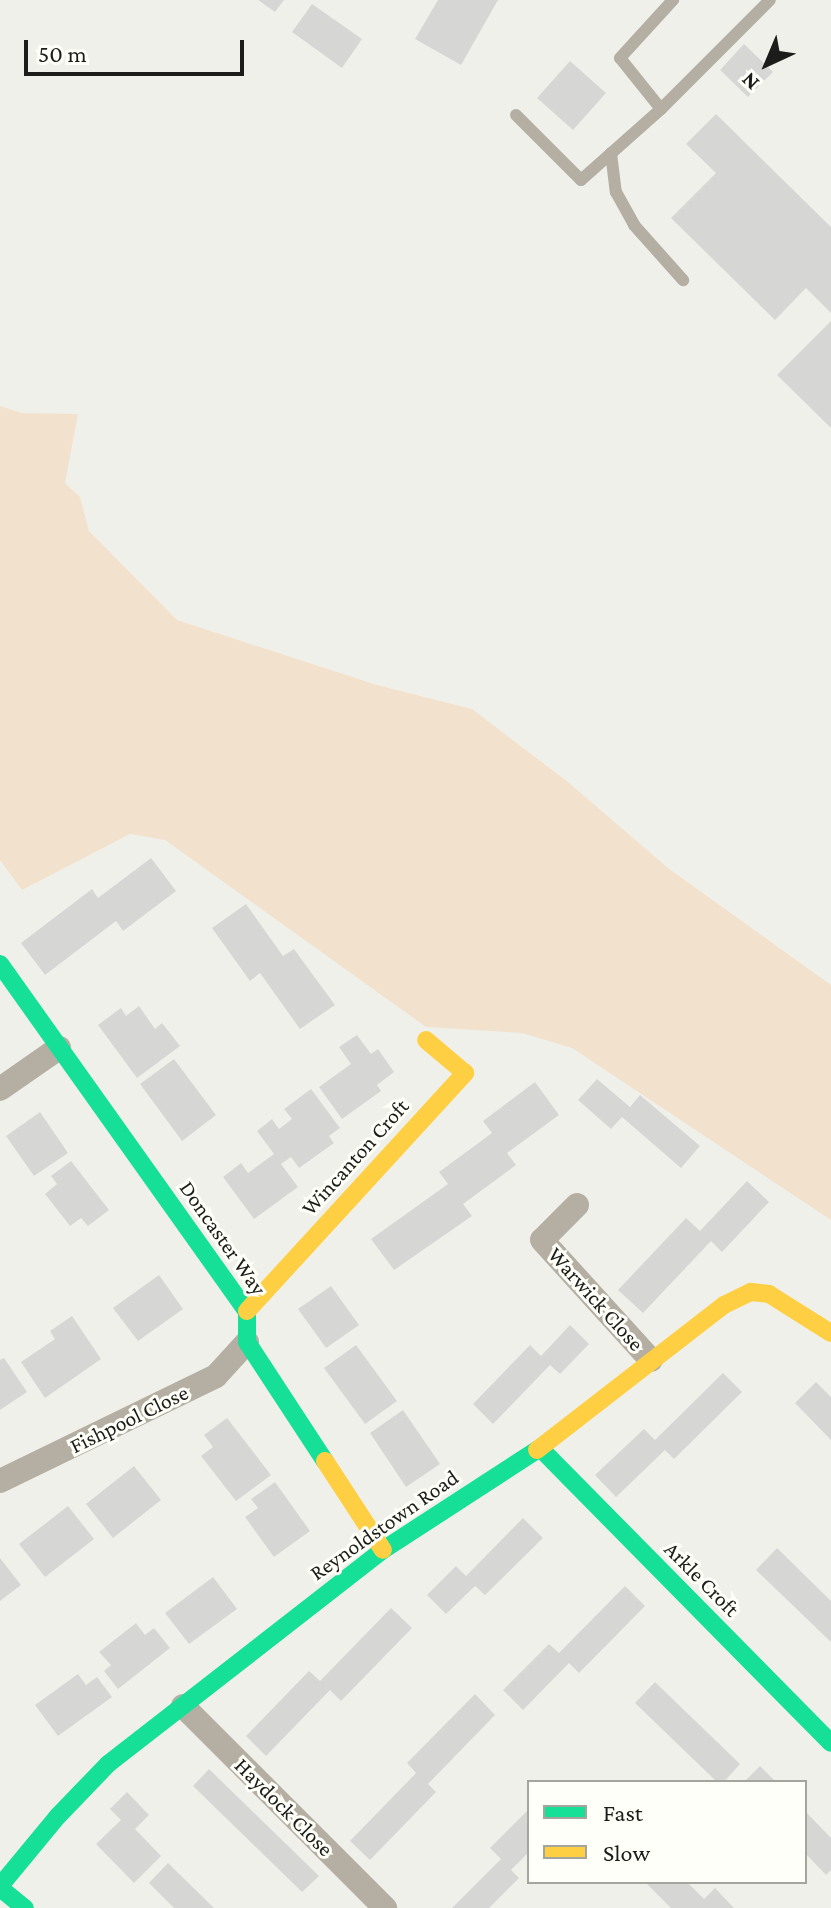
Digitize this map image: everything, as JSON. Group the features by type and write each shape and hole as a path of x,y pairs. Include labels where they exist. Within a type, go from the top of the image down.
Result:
{"street":[{"name":"Doncaster Way","path":"0,964 247,1311 247,1342"},
{"name":"Wincanton Croft","path":"247,1311 465,1073 426,1040"},
{"path":"0,1089 59,1048"},
{"name":"Warwick Close","path":"577,1205 542,1240 651,1360"},
{"name":"Reynoldstown Road","path":"0,1887 58,1816 108,1764 383,1550 540,1448 724,1305 751,1292 769,1294 831,1333"},
{"path":"247,1342 383,1550"},
{"name":"Fishpool Close","path":"0,1481 216,1376 247,1342"},
{"name":"Arkle Croft","path":"540,1448 831,1743"},
{"name":"Haydock Close","path":"183,1706 385,1908"},
{"path":"0,1887 25,1908"}],"lane":[{"path":"661,109 620,58 673,0"},
{"path":"516,115 581,180 661,109 770,0"},
{"path":"611,153 616,192 634,225 683,280"}],"shaded area":[{"path":"0,406 22,413 78,414 65,483 80,497 89,531 177,620 377,685 472,709 568,782 668,868 831,985 831,1220 572,1048 522,1033 426,1027 165,840 130,834 22,890 0,860"}],"building":[{"path":"258,0 284,0 275,12"},
{"path":"438,0 498,0 461,65 415,39"},
{"path":"312,4 362,39 342,68 292,32"},
{"path":"744,44 773,72 748,97 720,70"},
{"path":"570,61 606,93 573,130 537,98"},
{"path":"716,114 831,227 831,313 806,288 775,320 671,218 716,173 686,144"},
{"path":"831,321 831,428 777,375"},
{"path":"151,858 176,891 123,931 116,921 45,975 21,943 92,889 98,898"},
{"path":"246,904 283,956 294,949 335,1005 300,1029 260,973 250,981 212,928"},
{"path":"139,1006 155,1029 162,1023 180,1046 137,1078 98,1025 121,1008 126,1016"},
{"path":"357,1035 371,1054 378,1049 394,1072 377,1085 381,1091 342,1119 319,1087 351,1064 339,1047"},
{"path":"174,1059 216,1115 182,1141 140,1084"},
{"path":"597,1079 630,1107 640,1095 700,1146 681,1168 622,1117 611,1129 578,1100"},
{"path":"535,1082 559,1115 507,1153 516,1165 463,1204 472,1216 394,1270 371,1239 448,1184 439,1172 492,1133 483,1121"},
{"path":"311,1089 340,1128 329,1136 334,1143 299,1168 291,1157 281,1164 298,1187 254,1219 223,1177 241,1163 248,1173 274,1154 257,1131 272,1119 279,1129 292,1119 284,1109"},
{"path":"40,1112 68,1153 34,1176 6,1136"},
{"path":"71,1161 109,1210 88,1226 81,1218 70,1226 45,1194 57,1184 51,1176"},
{"path":"747,1181 769,1202 722,1252 711,1241 643,1313 618,1290 686,1218 700,1231"},
{"path":"159,1275 183,1309 138,1341 113,1308"},
{"path":"331,1286 359,1325 326,1348 298,1309"},
{"path":"72,1316 101,1359 45,1398 21,1362 55,1339 50,1331"},
{"path":"570,1325 589,1344 560,1374 550,1365 493,1424 473,1404 530,1345 541,1356"},
{"path":"356,1345 397,1401 365,1424 324,1368"},
{"path":"4,1358 27,1392 0,1410 0,1360"},
{"path":"723,1373 742,1392 674,1459 665,1450 616,1497 595,1475 644,1429 655,1440"},
{"path":"816,1382 831,1397 831,1440 795,1403"},
{"path":"403,1410 440,1464 406,1487 370,1433"},
{"path":"227,1418 271,1475 236,1501 201,1456 213,1447 204,1435"},
{"path":"134,1466 161,1500 113,1538 86,1504"},
{"path":"275,1482 310,1531 274,1557 245,1517 258,1508 251,1499"},
{"path":"68,1506 94,1539 45,1577 19,1544"},
{"path":"523,1518 543,1538 485,1595 475,1586 446,1614 427,1595 456,1566 466,1576"},
{"path":"777,1548 831,1601 831,1642 756,1570"},
{"path":"0,1558 21,1585 0,1601"},
{"path":"213,1577 237,1609 189,1644 165,1613"},
{"path":"625,1586 645,1606 579,1673 569,1663 523,1710 503,1690 549,1644 559,1653"},
{"path":"391,1608 412,1628 341,1701 330,1690 266,1756 246,1736 309,1671 320,1681"},
{"path":"136,1623 145,1635 154,1628 170,1648 118,1689 104,1671 111,1665 99,1652"},
{"path":"78,1674 86,1685 97,1677 112,1697 58,1736 35,1705"},
{"path":"655,1682 740,1764 726,1780 715,1780 635,1703"},
{"path":"475,1694 495,1715 428,1784 436,1792 370,1860 350,1841 416,1773 407,1763"},
{"path":"760,1766 774,1780 746,1780"},
{"path":"209,1769 319,1876 302,1892 193,1786"},
{"path":"127,1792 149,1815 135,1829 161,1856 134,1883 96,1844 121,1820 110,1809"},
{"path":"527,1811 527,1854 511,1870 519,1878 489,1908 452,1908 501,1859 490,1848"},
{"path":"807,1813 831,1838 831,1870 826,1875 807,1855"},
{"path":"168,1863 214,1908 174,1908 149,1883"},
{"path":"647,1884 689,1884 704,1899 715,1888 734,1908 671,1908"}],"traffic: fast":[{"path":"0,964 247,1311 247,1342 325,1461"},
{"path":"540,1448 831,1743"},
{"path":"0,1886 58,1816 108,1764 383,1550 537,1450"},
{"path":"0,1888 25,1908"}],"traffic: slow":[{"path":"247,1311 465,1073 426,1040"},
{"path":"537,1450 724,1305 751,1292 769,1294 831,1333"},
{"path":"325,1461 383,1550"}]}
